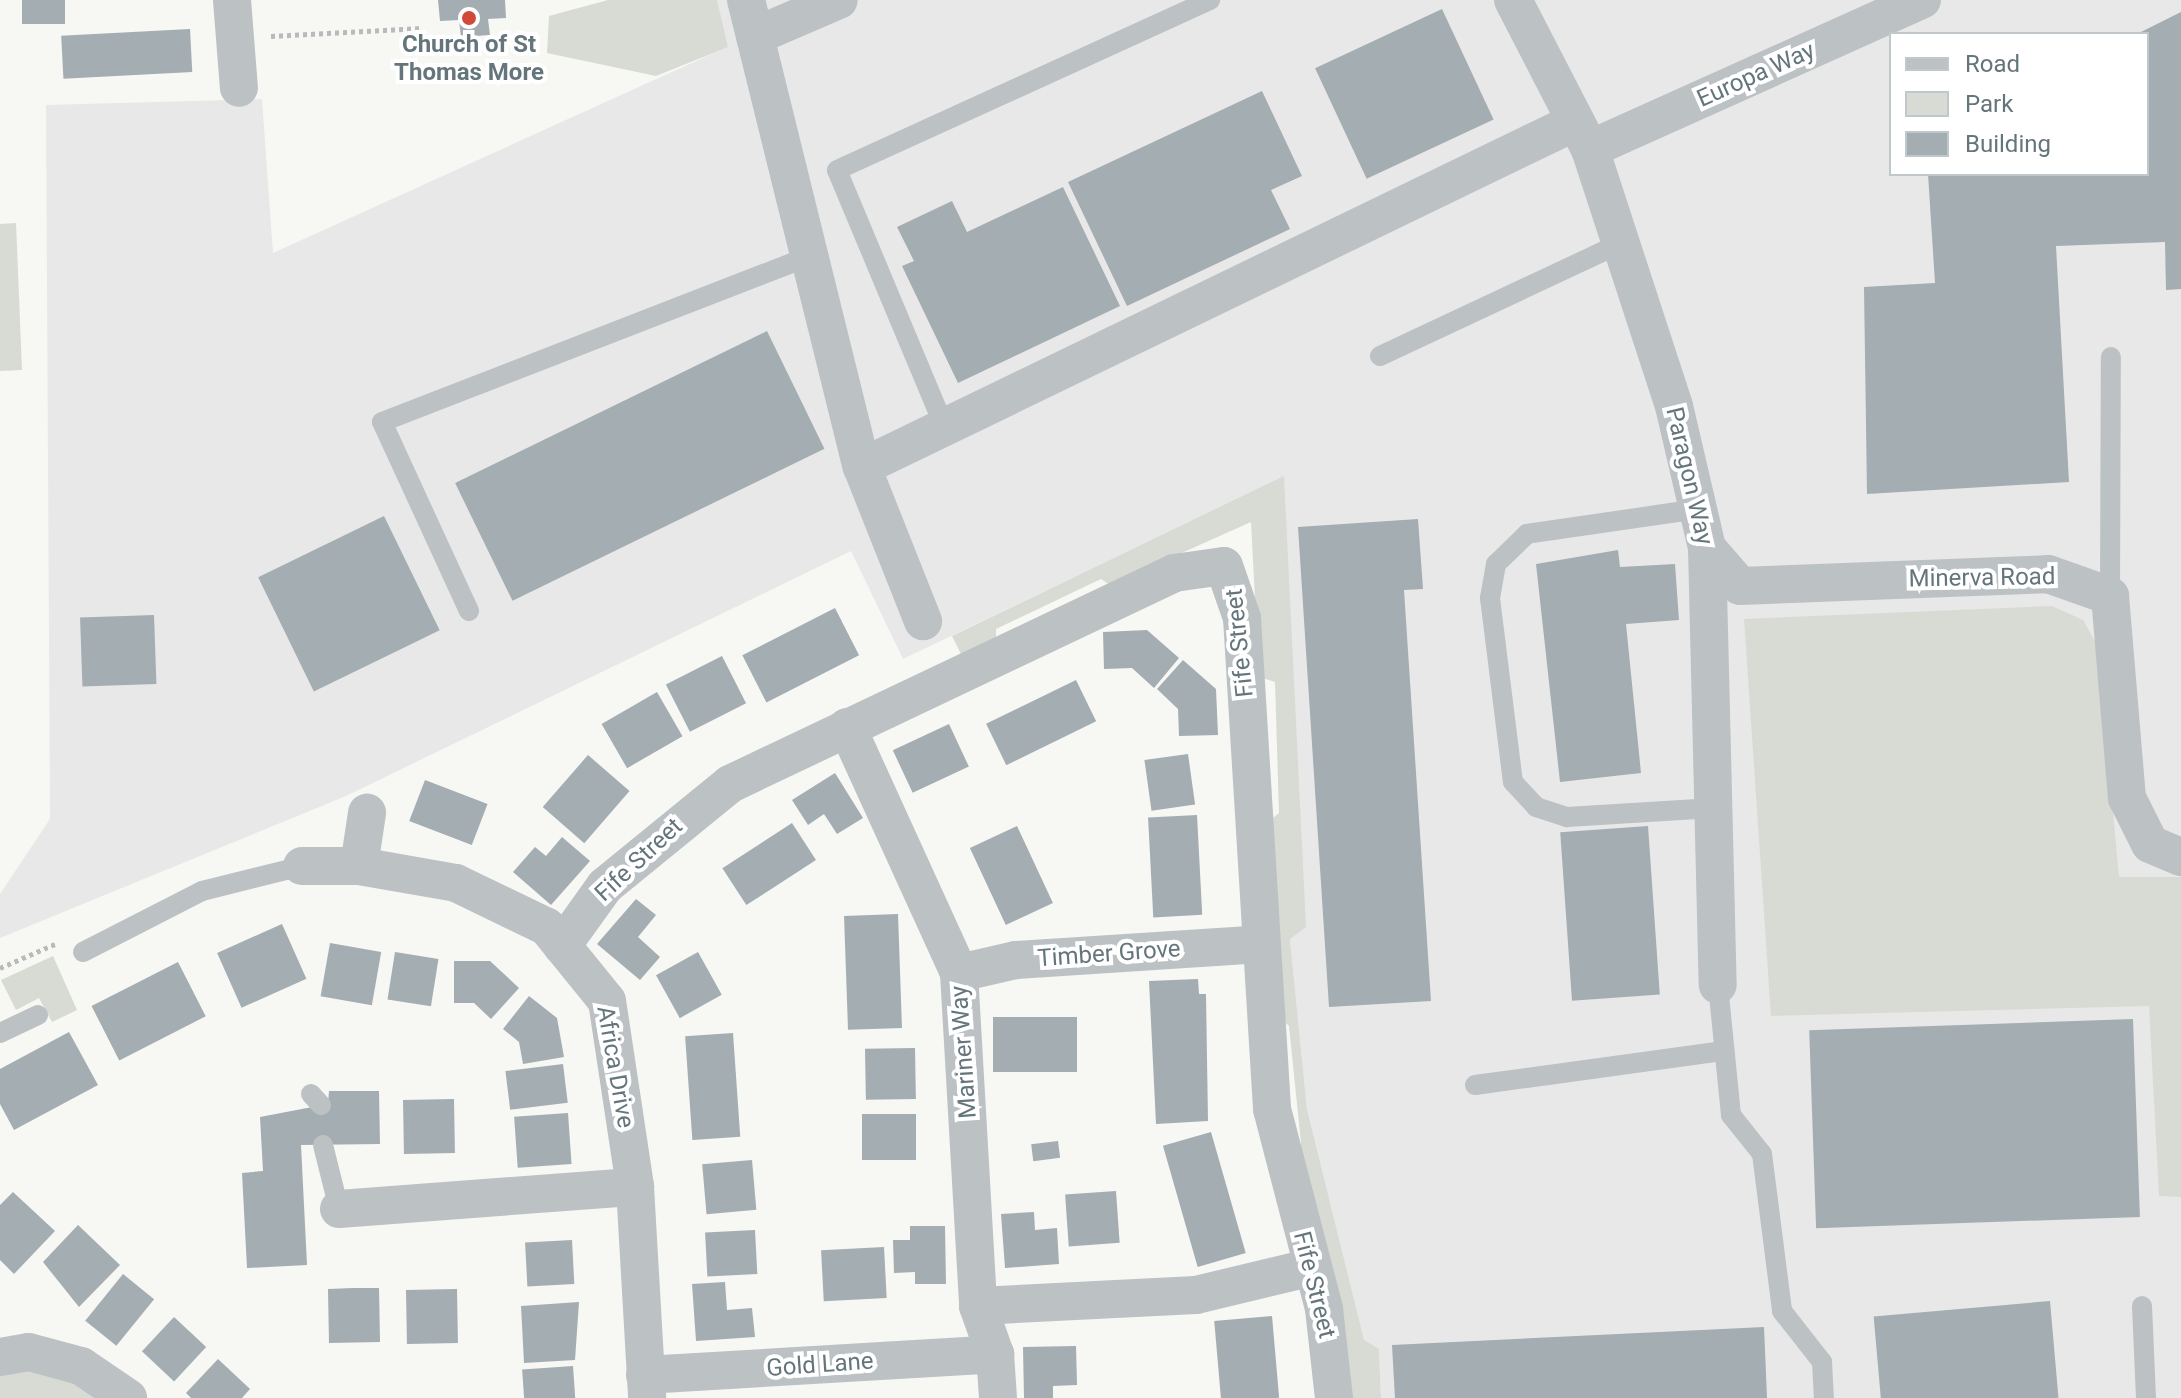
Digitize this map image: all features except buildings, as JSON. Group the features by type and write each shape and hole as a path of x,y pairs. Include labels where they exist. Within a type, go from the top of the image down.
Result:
{"street":[{"path":"232,0 239,88"},
{"path":"746,0 862,467 923,621"},
{"path":"755,36 839,0"},
{"name":"Paragon Way","path":"1513,0 1583,136 1621,243 1674,406 1707,548 1718,985"},
{"name":"Europa Way","path":"862,467 944,426 1583,136 1922,0"},
{"name":"Minerva Road","path":"1707,548 1740,586 2048,574 2110,596"},
{"name":"Fife Street","path":"562,946 605,886 695,808 847,727 1174,573 1224,566 1242,618 1272,1109 1313,1267 1334,1398"},
{"path":"2110,596 2127,798 2166,850"},
{"name":"Mariner Way","path":"847,727 959,973 978,1306 995,1354 998,1398"},
{"path":"359,866 367,813"},
{"name":"Africa Drive","path":"302,866 359,866 456,883 547,927 607,1001 635,1187 646,1386"},
{"name":"Timber Grove","path":"959,973 1016,960 1261,944"},
{"path":"339,1209 635,1187"},
{"path":"978,1306 1196,1295 1313,1267"},
{"path":"0,1357 29,1352 81,1366 128,1398"},
{"name":"Gold Lane","path":"646,1386 995,1354"}],"lane":[{"path":"944,426 837,170 1210,0"},
{"path":"1380,356 1621,243"},
{"path":"469,611 382,422 809,256"},
{"path":"2110,596 2111,357"},
{"path":"1698,509 1527,534 1496,564 1490,598 1513,782 1536,807 1567,817 1714,808"},
{"path":"83,952 202,891 302,866"},
{"path":"1718,985 1731,1115 1762,1154 1782,1311 1822,1362 1824,1398"},
{"path":"0,1033 38,1015"},
{"path":"1475,1085 1724,1051"},
{"path":"323,1145 339,1209"},
{"path":"2142,1306 2146,1398"}],"path":[{"path":"235,38 422,28"},
{"path":"0,968 53,943 83,952"}],"shaded area":[{"path":"717,0 2181,0 2181,1398 1381,1398 1379,1349 1364,1341 1307,1109 1290,939 1284,477 903,659 851,551 346,796 0,938 0,894 50,819 46,105 262,99 273,253 727,47"}],"green space":[{"path":"608,0 717,0 728,47 656,76 547,53 549,16"},
{"path":"16,223 22,370 0,371 0,224"},
{"path":"1284,476 1306,927 1290,939 1307,1109 1364,1340 1379,1349 1381,1398 1348,1398 1294,1156 1301,1143 1289,1026 1279,1017 1267,823 1279,813 1275,682 1259,677 1251,522 1110,585 1101,579 996,629 996,638 962,656 952,636"},
{"path":"2052,606 2083,620 2098,647 2119,877 2181,877 2181,1197 2159,1196 2149,1006 1771,1016 1744,619"},
{"path":"53,956 77,1010 52,1022 39,998 16,1010 1,980"},
{"path":"0,1357 128,1398 0,1398"}],"place":[{"name":"Church of St Thomas More","path":"469,18"}]}
